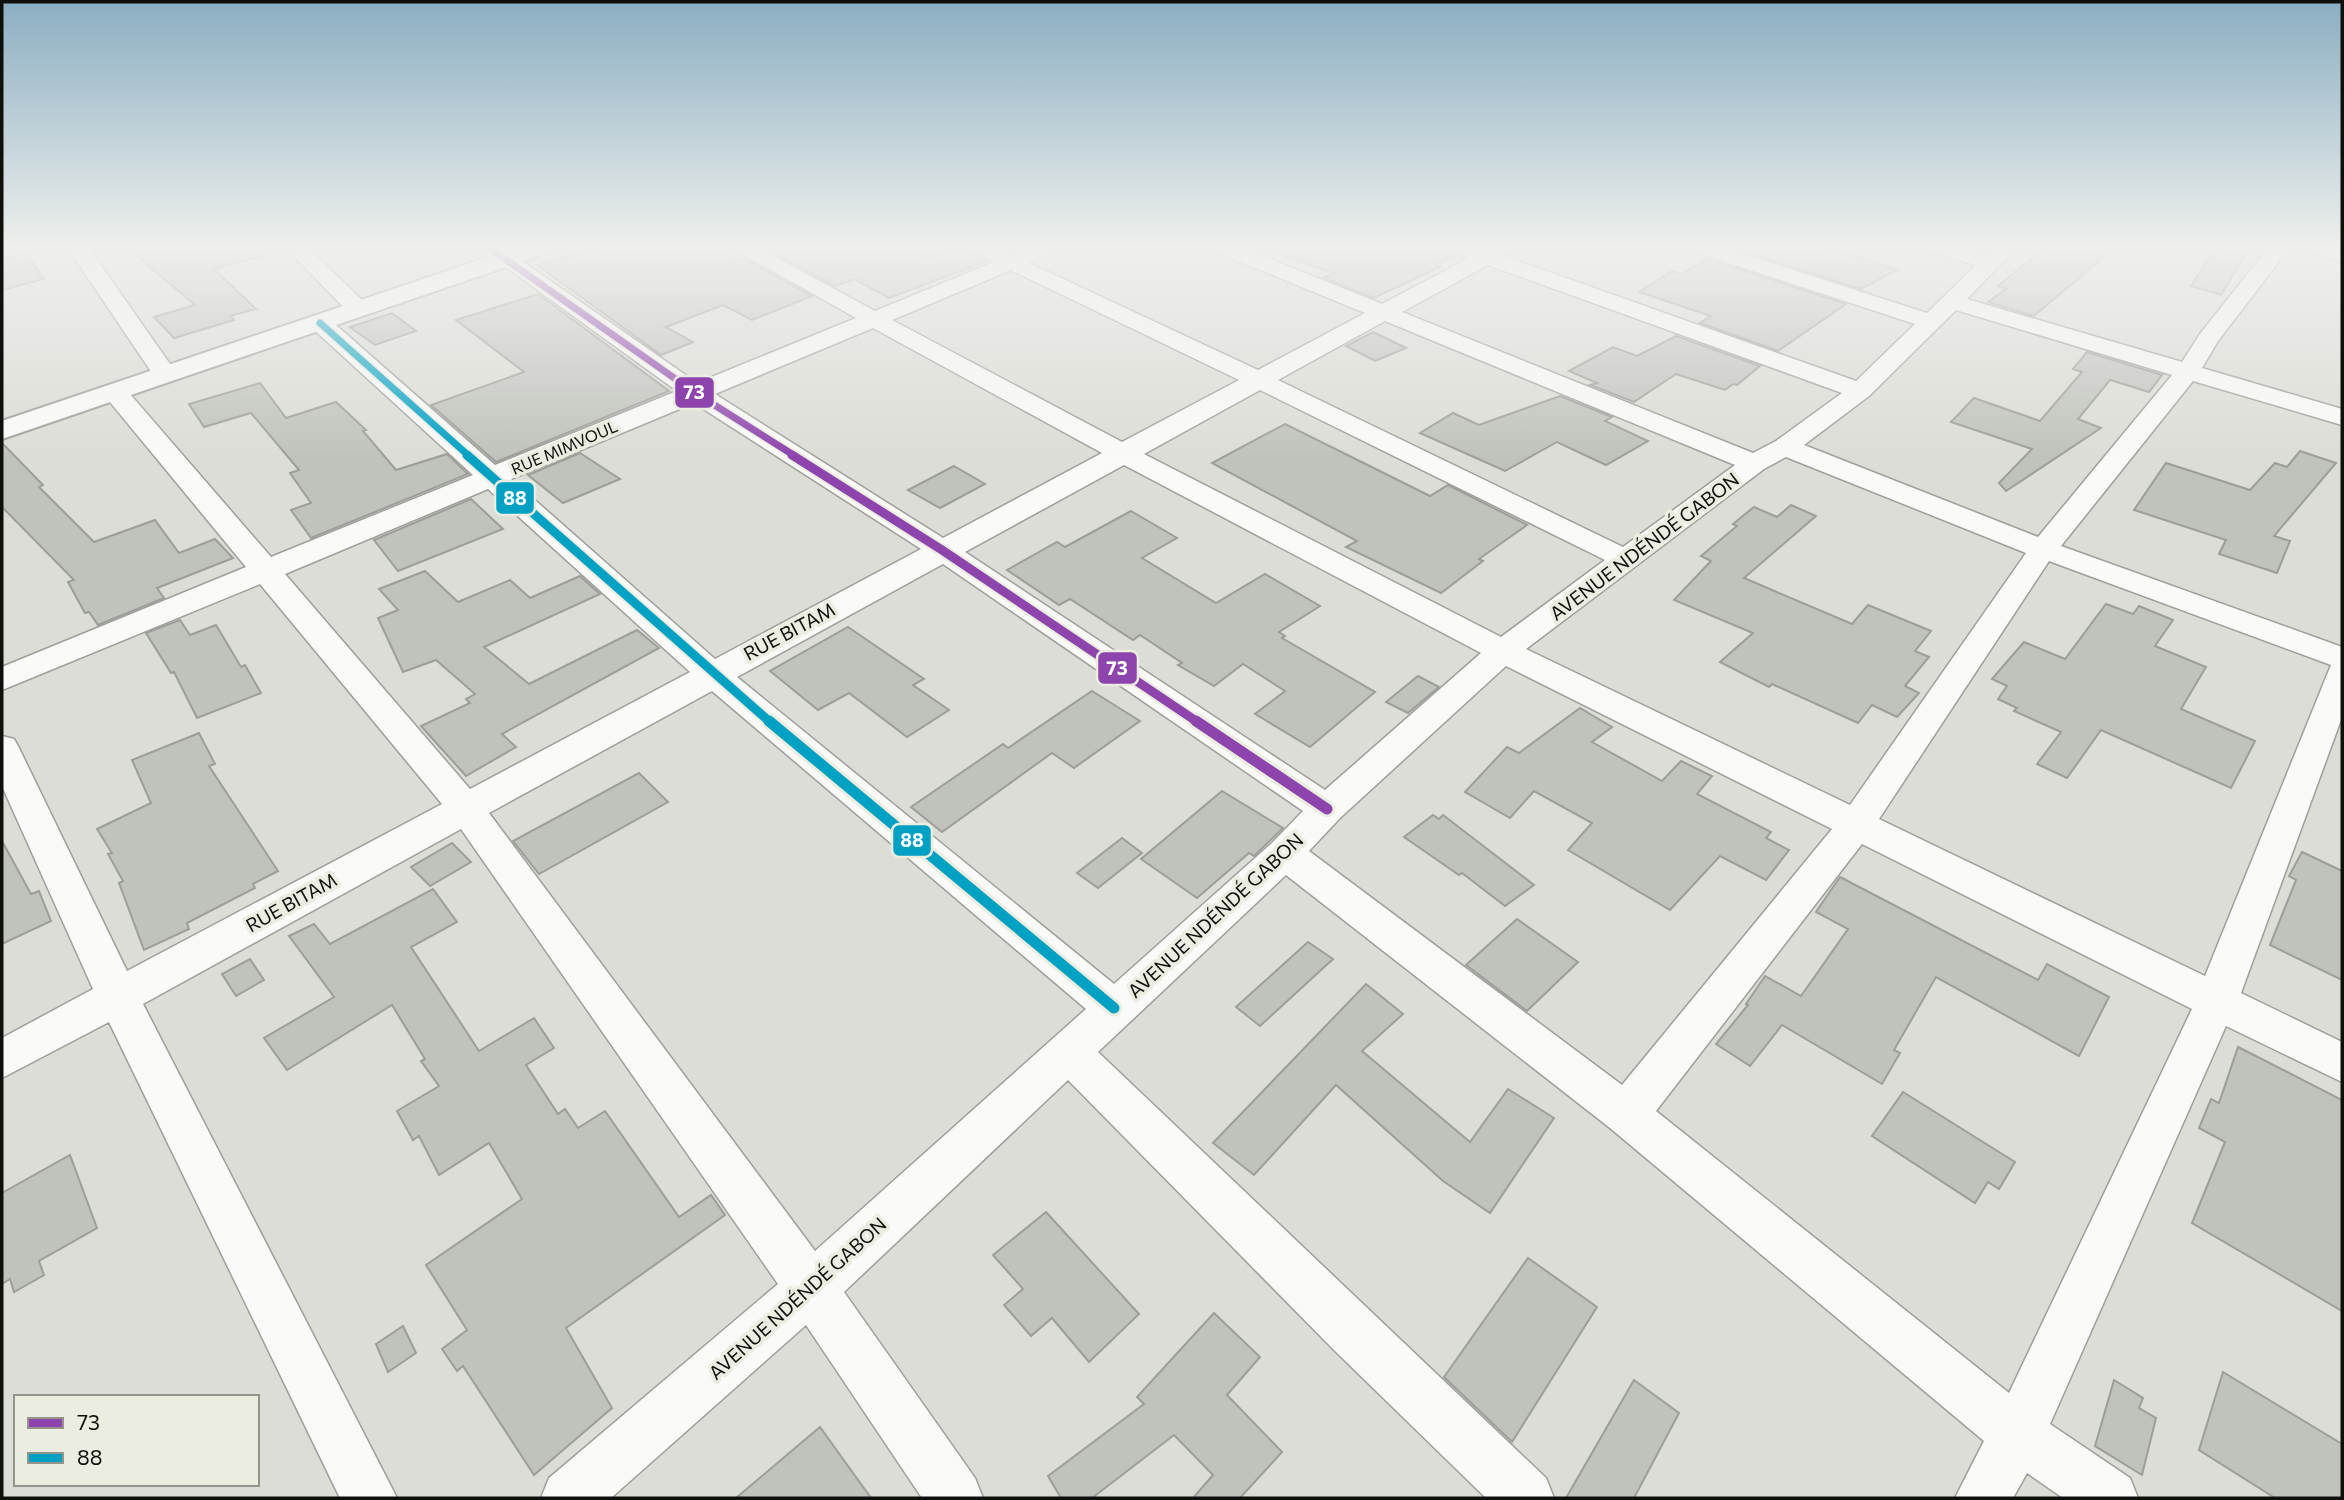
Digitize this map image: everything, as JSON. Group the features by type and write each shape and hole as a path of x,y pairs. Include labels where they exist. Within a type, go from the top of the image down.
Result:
{"highway":[{"path":"2,430 335,317"}],"street":[{"path":"126,317 165,374"},
{"path":"586,317 694,392 942,550 1327,809"},
{"path":"867,317 1503,651 2342,1063"},
{"name":"RUE MIMVOUL","path":"2,679 879,317"},
{"path":"1127,317 1627,560"},
{"name":"RUE BITAM","path":"2,1059 1373,317"},
{"path":"1396,317 1769,455 2043,549 2342,658"},
{"path":"1661,317 1860,391"},
{"name":"AVENUE NDÉNDÉ GABON","path":"569,1498 811,1288 1285,853 1327,809 1503,651 1860,391 1936,317"},
{"path":"1962,317 2189,370 2342,417"},
{"path":"1626,1114 1855,826 2043,549 2189,370 2225,317"},
{"path":"320,323 712,673 1114,1008"},
{"path":"114,391 267,569 465,807 811,1288 956,1498"},
{"path":"1983,1498 2018,1434 2217,1000 2342,673"},
{"path":"2,748 118,997 369,1498"},
{"path":"1285,853 1626,1114 2018,1434 2110,1498"},
{"path":"1068,1051 1352,1332 1526,1498"}],"building":[{"path":"154,317 231,317 234,320 174,338"},
{"path":"380,317 397,317 416,331 375,345 350,327"},
{"path":"465,317 569,317 669,391 496,462 431,405 524,372 456,320"},
{"path":"609,317 692,317 666,327 693,342 661,355"},
{"path":"1709,317 1827,317 1778,351 1700,323"},
{"path":"1373,332 1406,348 1375,361 1346,346"},
{"path":"1676,336 1760,366 1737,385 1733,384 1725,390 1676,374 1634,402 1590,385 1597,383 1569,371 1613,347 1637,356"},
{"path":"2087,352 2162,375 2149,392 2110,380 2078,419 2101,428 2006,491 1999,483 2032,449 1951,422 1974,398 2040,421 2082,372 2073,369"},
{"path":"260,383 286,418 336,402 366,430 363,431 396,470 447,454 468,474 311,538 291,510 311,503 290,473 299,470 251,413 204,427 189,404"},
{"path":"1560,396 1612,417 1605,421 1648,441 1606,465 1557,442 1505,471 1420,433 1453,413 1479,425"},
{"path":"1285,424 1430,496 1448,485 1527,525 1479,559 1483,561 1441,593 1346,547 1357,541 1212,463"},
{"path":"2,443 43,485 39,487 94,542 155,520 179,553 215,539 233,558 157,588 164,598 98,625 89,612 85,613 68,582 74,580 2,507"},
{"path":"2300,451 2336,463 2274,536 2290,541 2277,573 2219,554 2226,540 2134,510 2166,463 2250,490 2275,463 2287,467"},
{"path":"580,453 620,479 563,503 528,475"},
{"path":"954,466 985,484 940,508 908,490"},
{"path":"471,499 503,529 398,571 374,540"},
{"path":"1791,505 1816,516 1744,578 1852,624 1868,605 1931,631 1915,651 1929,657 1905,686 1919,693 1897,717 1872,705 1858,723 1772,684 1769,687 1720,662 1753,633 1674,600 1711,561 1701,556 1737,526 1733,524 1754,507 1777,517"},
{"path":"1131,511 1177,538 1142,558 1216,603 1265,574 1320,606 1279,632 1285,636 1282,638 1375,692 1310,747 1255,714 1285,691 1243,664 1214,686 1178,665 1182,663 1140,635 1133,640 1070,599 1059,605 1007,570 1057,542 1065,547"},
{"path":"425,571 458,602 510,580 530,598 580,576 600,594 484,647 529,684 637,630 659,648 502,734 516,747 466,776 421,726 470,703 466,699 475,694 436,660 403,672 378,618 398,610 379,589"},
{"path":"2106,604 2133,614 2139,606 2173,620 2155,646 2206,667 2181,709 2255,741 2231,788 2101,730 2067,778 2037,764 2061,732 2014,711 2017,708 1998,699 2007,686 1992,679 2024,642 2065,659"},
{"path":"180,620 190,635 216,625 241,667 245,665 261,693 197,718 174,672 171,673 146,633"},
{"path":"848,627 924,679 913,685 949,710 907,737 849,693 818,710 770,671"},
{"path":"1418,676 1439,687 1408,713 1386,702"},
{"path":"1092,691 1140,721 1074,768 1052,753 942,832 911,807 1003,744 1008,748"},
{"path":"1580,708 1612,727 1592,742 1662,781 1681,761 1712,776 1697,794 1771,832 1766,838 1789,850 1766,880 1720,856 1670,910 1568,850 1592,823 1534,791 1510,818 1465,792 1507,747 1519,753"},
{"path":"199,733 215,764 209,766 278,871 253,884 255,888 187,923 189,929 144,950 119,883 123,881 108,854 112,853 97,829 151,803 132,760"},
{"path":"639,773 668,802 539,874 513,841"},
{"path":"1222,791 1283,828 1254,856 1249,853 1197,898 1141,859"},
{"path":"1433,815 1439,819 1443,815 1534,885 1505,906 1462,873 1459,875 1404,837"},
{"path":"1122,838 1142,853 1098,888 1077,873"},
{"path":"2,841 31,894 39,891 51,921 2,944"},
{"path":"452,843 471,862 430,886 411,867"},
{"path":"2302,852 2342,871 2342,980 2270,945 2296,880 2289,876"},
{"path":"1840,877 2038,980 2047,964 2109,997 2079,1056 1936,977 1894,1050 1900,1053 1882,1084 1782,1025 1750,1066 1716,1044 1748,1005 1746,1004 1765,976 1801,996 1848,929 1816,912"},
{"path":"433,889 457,922 411,947 479,1051 534,1018 554,1048 526,1065 558,1114 565,1109 578,1128 605,1111 679,1217 711,1195 725,1215 566,1328 612,1408 534,1475 463,1366 457,1371 442,1349 467,1330 426,1265 522,1199 489,1143 439,1175 419,1136 413,1140 397,1111 439,1086 421,1061 425,1059 392,1005 287,1070 264,1038 334,997 289,936 314,924 330,944"},
{"path":"1517,919 1578,962 1527,1011 1466,965"},
{"path":"1308,942 1333,959 1260,1026 1236,1007"},
{"path":"250,959 264,980 236,996 222,974"},
{"path":"1366,984 1403,1014 1362,1051 1470,1142 1508,1089 1554,1118 1490,1213 1443,1181 1336,1085 1254,1175 1213,1143"},
{"path":"2238,1047 2342,1100 2342,1311 2192,1223 2225,1142 2199,1128 2211,1099 2219,1103"},
{"path":"1903,1092 2015,1162 1999,1189 1988,1182 1975,1203 1872,1136"},
{"path":"70,1155 97,1228 39,1261 44,1275 14,1292 10,1279 2,1284 2,1193"},
{"path":"1046,1212 1139,1314 1089,1362 1052,1318 1031,1336 1004,1305 1023,1289 993,1255"},
{"path":"1528,1258 1597,1307 1512,1442 1444,1377"},
{"path":"1214,1313 1260,1357 1227,1395 1282,1452 1240,1498 1193,1498 1213,1475 1174,1435 1092,1498 1061,1498 1048,1476 1144,1404 1137,1397"},
{"path":"403,1326 416,1353 388,1372 376,1344"},
{"path":"2223,1372 2342,1444 2342,1498 2275,1498 2199,1450"},
{"path":"1634,1380 1679,1413 1634,1498 1566,1498"},
{"path":"2114,1380 2143,1398 2139,1408 2156,1418 2142,1475 2095,1446"},
{"path":"820,1427 871,1498 736,1498 788,1454"}],"transit line":[{"name":"73","path":"587,317 694,392 942,550 1327,809"},
{"name":"88","path":"320,323 711,673 1114,1008"}]}
